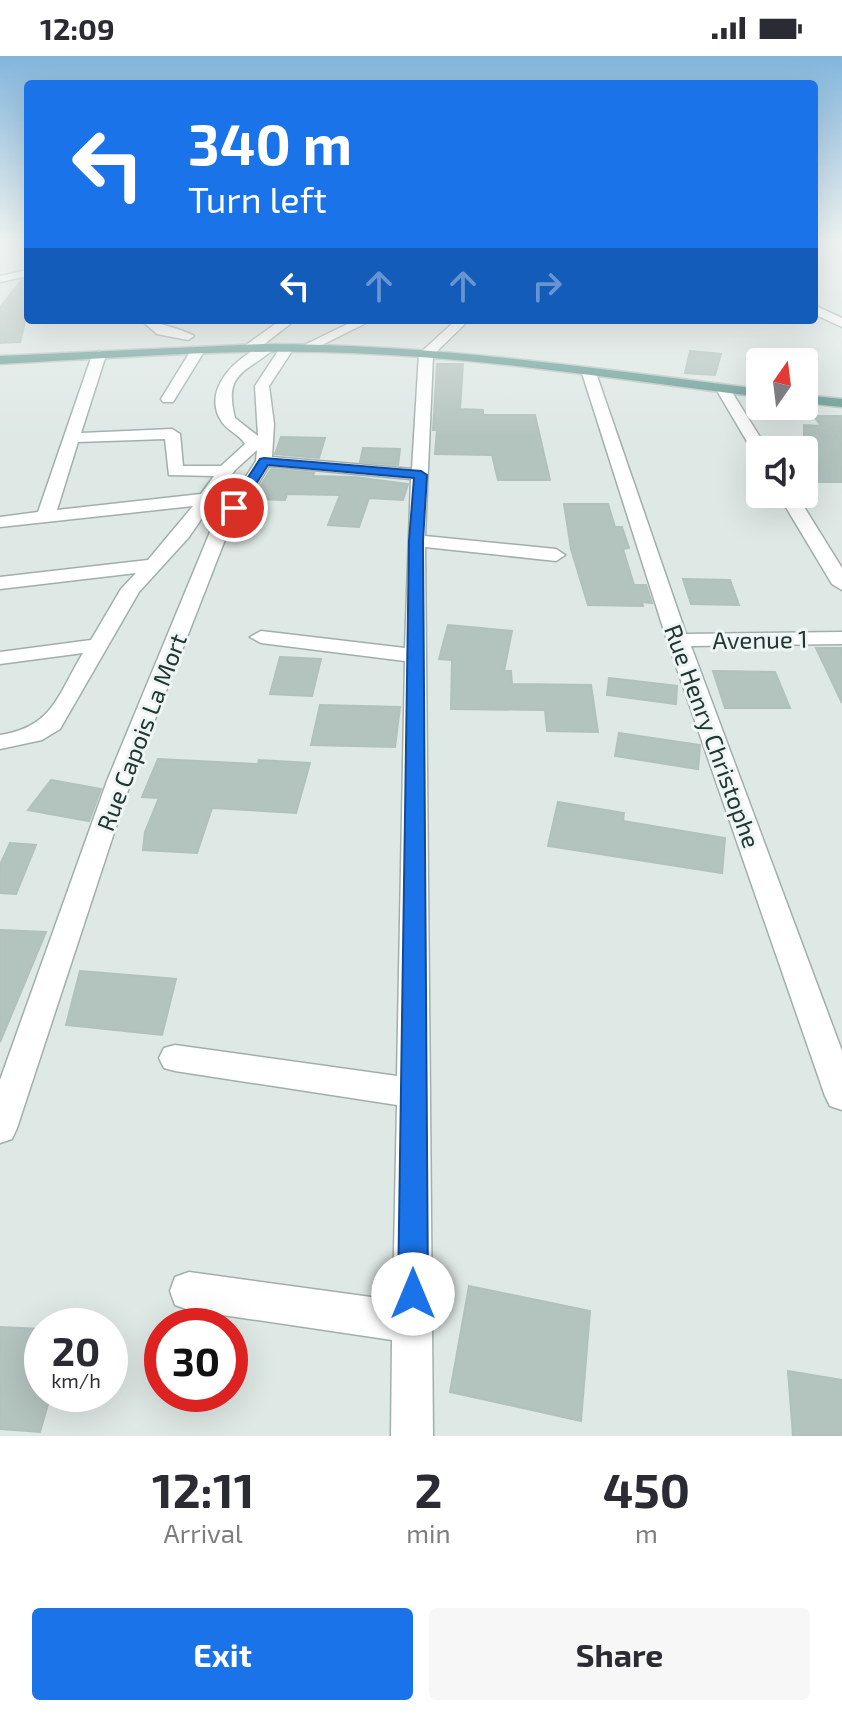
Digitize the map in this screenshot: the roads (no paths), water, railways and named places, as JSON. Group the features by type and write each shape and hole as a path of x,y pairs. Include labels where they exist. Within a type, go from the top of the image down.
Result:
{"main road":[{"path":"1,362 191,346 278,348 426,354 746,391"},
{"path":"818,400 842,403"}],"street":[{"path":"818,311 842,323"},
{"path":"152,324 191,346"},
{"path":"168,399 191,346 187,324"},
{"path":"278,348 287,324"},
{"path":"0,742 43,732 52,724 131,589 183,533 226,471 253,445 252,439 228,420 224,394 231,373 239,364 278,348 353,324"},
{"path":"412,1436 416,541 426,354 459,324"},
{"name":"Rue Capois La Mort","path":"0,1128 7,1089 125,766 219,532 264,461 266,424 262,386 278,348"},
{"path":"46,516 99,355"},
{"name":"Rue Henry Christophe","path":"589,373 678,640 842,1096"},
{"path":"723,389 752,436"},
{"path":"72,438 172,434 175,471 226,471"},
{"path":"264,461 421,475"},
{"path":"0,522 206,499"},
{"path":"796,508 842,584"},
{"path":"416,541 556,555"},
{"path":"0,583 151,565"},
{"path":"261,637 416,656"},
{"name":"Avenue 1","path":"678,640 842,638"},
{"path":"0,658 98,645"},
{"path":"175,1058 413,1093"},
{"path":"189,1291 413,1323"}]}
